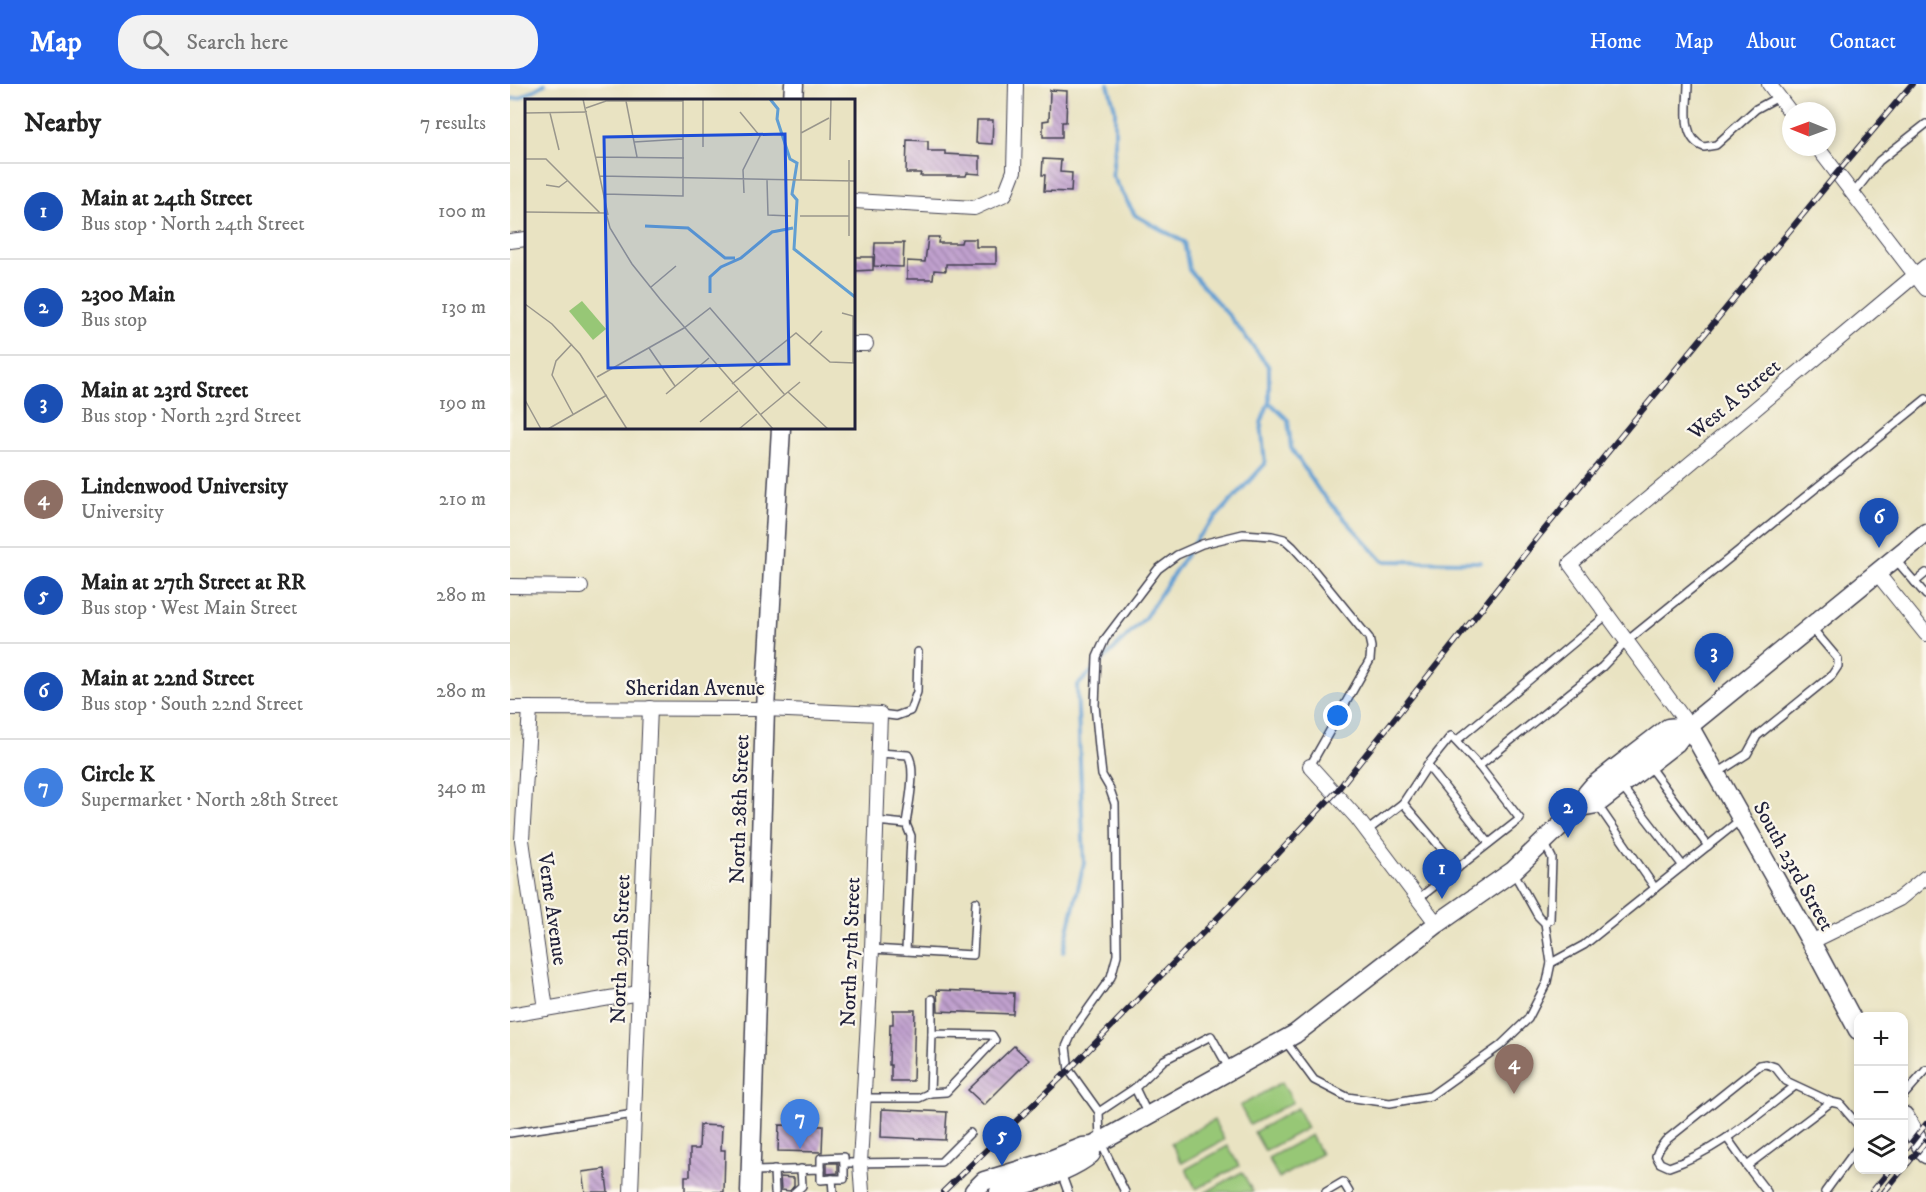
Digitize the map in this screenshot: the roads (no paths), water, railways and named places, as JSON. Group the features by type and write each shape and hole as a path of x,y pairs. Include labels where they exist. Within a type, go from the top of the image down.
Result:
{"main road":[{"path":"793,99 794,84"},
{"name":"North 28th Street","path":"750,1192 765,709 781,429"},
{"path":"973,1192 984,1181 1096,1144 1295,1034 1437,924 1513,871 1544,842 1589,806 1621,786 1676,743 1689,726 1926,533"},
{"path":"1589,806 1587,793 1593,786 1668,728 1689,726"},
{"name":"South 23rd Street","path":"1689,726 1854,1023"},
{"path":"1906,1120 1926,1154"},
{"path":"999,1192 1024,1185 1060,1170 1090,1155 1096,1144"}],"street":[{"path":"855,201 974,208 1005,194 1014,171 1016,84"},
{"path":"1769,84 1782,102"},
{"path":"1824,156 1926,289"},
{"path":"510,241 525,239"},
{"name":"West A Street","path":"1607,615 1570,564 1926,266"},
{"path":"1877,573 1926,634"},
{"path":"510,586 581,587"},
{"path":"1607,615 1689,726"},
{"name":"Sheridan Avenue","path":"510,708 765,709 880,714"},
{"name":"Verne Avenue","path":"530,708 522,840 546,1009"},
{"name":"North 29th Street","path":"631,1192 650,708"},
{"name":"North 27th Street","path":"862,1192 861,1163 872,949 880,714"},
{"path":"1310,766 1336,792 1437,924"},
{"path":"1811,942 1899,899 1926,878"},
{"path":"510,1015 639,993"}],"lane":[{"path":"1688,84 1689,133 1697,145 1704,147 1716,145 1756,110 1778,97"},
{"path":"1853,194 1879,161 1926,124"},
{"path":"1479,766 1602,667 1626,641 1926,399"},
{"path":"1125,1192 1096,1144 1100,1112 1069,1070 1066,1047 1074,1029 1111,977 1117,955 1115,804 1102,774 1095,705 1097,657 1105,639 1158,569 1177,555 1202,544 1243,534 1284,539 1312,568 1369,639 1370,660 1310,766"},
{"path":"1895,559 1926,595"},
{"path":"1915,582 1926,573"},
{"path":"1456,741 1607,615"},
{"path":"1716,774 1747,754 1757,736 1832,675 1838,666 1838,659 1811,627"},
{"path":"880,714 896,716 910,711 917,692 918,652"},
{"path":"1367,831 1403,803 1427,765 1451,736 1479,766 1520,819 1418,899"},
{"path":"879,753 908,755 911,761 906,824 910,836 906,951"},
{"path":"1427,765 1489,843"},
{"path":"1647,765 1708,846"},
{"path":"1621,786 1683,866"},
{"path":"1403,803 1458,868"},
{"path":"1589,806 1655,888"},
{"path":"1551,963 1584,945 1742,819"},
{"path":"876,821 906,824"},
{"path":"1544,842 1552,858 1550,920 1545,923"},
{"path":"1284,1040 1314,1080 1347,1097 1390,1103 1430,1096 1500,1046 1528,1019 1547,982 1551,963 1545,923 1538,916 1513,871"},
{"path":"872,949 973,955 976,902"},
{"path":"930,1093 932,999"},
{"path":"865,1098 919,1098 930,1093 946,1092 995,1040 992,1035 932,1034"},
{"path":"1100,1112 1135,1089 1164,1060 1211,1036 1230,1070"},
{"path":"1795,1086 1726,1138 1680,1163 1669,1167 1660,1163 1656,1156 1665,1141 1760,1065 1775,1067 1786,1081 1840,1104 1854,1120"},
{"path":"1908,1090 1926,1070"},
{"path":"1135,1089 1148,1115"},
{"path":"1747,1166 1831,1102"},
{"path":"510,1133 634,1113"},
{"path":"844,1163 941,1162 970,1133"},
{"path":"1726,1138 1767,1192"},
{"path":"1825,1192 1854,1152"},
{"path":"844,1157 844,1179 821,1179 821,1169 821,1158 844,1157"},
{"path":"795,1192 802,1186 801,1169"},
{"path":"751,1171 821,1169"},
{"path":"774,1170 775,1192"},
{"path":"1060,1170 1068,1192"},
{"path":"832,1179 833,1192"},
{"path":"1326,1192 1343,1182 1349,1192"}],"waterway":[{"path":"510,99 520,98 545,84"},
{"path":"1108,84 1115,109 1112,175 1135,215 1184,242 1189,270 1231,318 1269,367 1269,402 1288,420 1291,448 1320,492 1383,561 1480,562"},
{"path":"1192,546 1265,464 1261,423 1269,402"},
{"path":"1063,952 1084,863 1077,686 1144,619 1188,552"}],"railway":[{"path":"943,1192 1069,1070 1231,904 1336,792 1539,536 1912,84"},
{"path":"1908,1147 1926,1124"},
{"path":"1908,1163 1926,1141"},
{"path":"1872,1192 1887,1174"},
{"path":"1884,1192 1899,1174"}],"place":[{"name":"Main at 22nd Street","path":"1879,548"},
{"name":"Main at 23rd Street","path":"1714,683"},
{"name":"2300 Main","path":"1568,838"},
{"name":"Main at 24th Street","path":"1442,899"},
{"name":"Lindenwood University","path":"1514,1094"},
{"name":"Circle K","path":"800,1149"},
{"name":"Main at 27th Street at RR","path":"1002,1166"}]}
